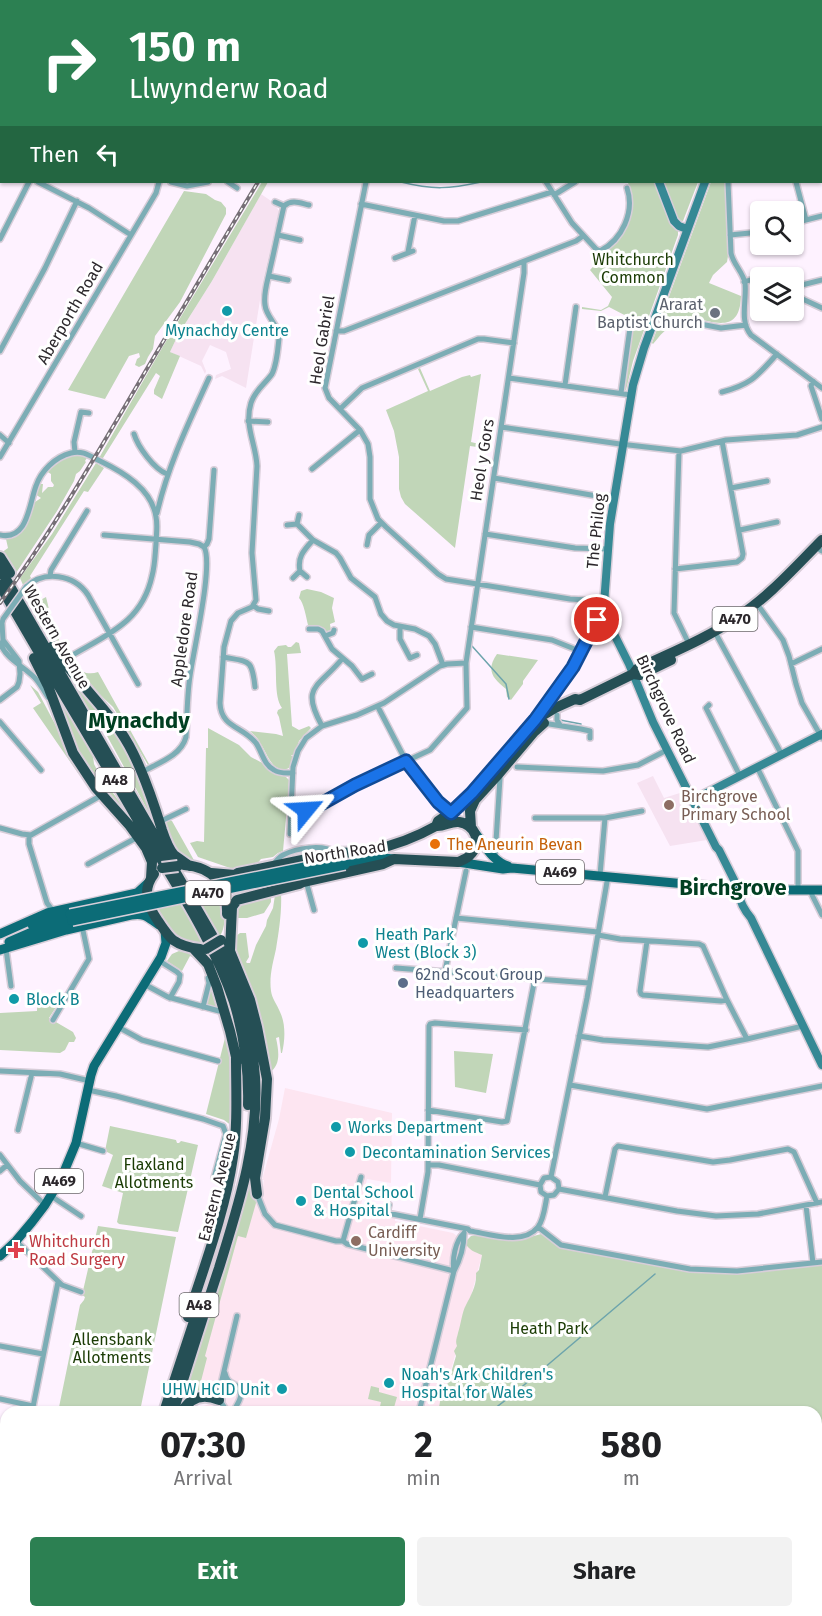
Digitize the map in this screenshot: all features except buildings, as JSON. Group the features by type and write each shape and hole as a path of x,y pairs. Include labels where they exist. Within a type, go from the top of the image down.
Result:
{"highway":[{"name":"A470","path":"633,674 643,674 738,624 760,608 822,547"},
{"name":"A470","path":"437,824 472,793 555,708 575,699 580,700 725,626 746,612 822,547"},
{"path":"0,557 57,653 114,721 132,750 173,854 190,866 211,873 228,876 238,873"},
{"name":"Western Avenue","path":"0,568 197,907"},
{"name":"Western Avenue","path":"0,585 186,902"},
{"path":"0,597 41,671 73,753 86,774 138,837 151,858 152,868 146,893 151,910 175,941 189,947 206,960 210,968 224,1009 236,1056 242,1099 236,1199"},
{"name":"A470","path":"458,862 473,852 476,842 470,814 472,806 494,788 539,724 559,720 580,700"},
{"name":"North Road","path":"238,873 272,866 341,859 348,851 366,851 397,843 437,824 441,827 456,822 473,830"},
{"path":"161,827 177,852 190,861 223,872 238,873"},
{"path":"230,950 232,907 240,898 384,864 394,858"},
{"name":"North Road","path":"394,858 458,862"},
{"path":"150,880 162,868 190,866"},
{"path":"211,873 222,886 228,906"},
{"path":"258,1199 255,1178 263,1137 267,1079 250,1000 224,936 228,906 231,899 239,894 299,881 305,882"},
{"name":"Eastern Avenue","path":"175,1406 236,1199 248,1120 248,1073 244,1043 234,1004 225,978 186,902"},
{"name":"Eastern Avenue","path":"166,1406 249,1162 254,1126 256,1091 247,1021 235,983 221,951 197,907"},
{"path":"189,947 206,949 224,936"},
{"path":"160,1406 227,1190 236,1132 236,1056"},
{"path":"236,1199 257,1148 262,1093 262,1056"},
{"path":"186,1406 196,1398 206,1396 223,1406"}],"main road":[{"name":"A469","path":"473,830 495,859 512,868"},
{"name":"North Road","path":"0,936 18,934 341,859 394,858"},
{"name":"A469","path":"458,862 507,869 736,889 822,890"},
{"path":"0,936 51,908 137,893 150,880"},
{"path":"2,948 82,926 139,914 147,915 163,928"},
{"name":"A469","path":"0,1256 16,1241 45,1205 64,1173 76,1143 94,1066 160,959 166,943 163,928"},
{"name":"North Road","path":"2,948 18,934"},
{"path":"160,959 171,949 189,947"}],"street":[{"path":"0,239 28,183"},
{"path":"40,183 77,201 131,235"},
{"name":"Aberporth Road","path":"0,457 156,193 159,183"},
{"path":"175,183 187,186 203,183"},
{"path":"229,183 237,189"},
{"name":"Heol Gabriel","path":"366,183 325,388 329,398 366,439 370,450 370,500 375,513 381,523 442,577 570,599 604,601"},
{"path":"547,183 563,210 584,236 600,251 619,236 624,227 629,207 627,188"},
{"path":"361,204 444,221 458,221 553,194 573,183"},
{"path":"659,183 674,221 687,229"},
{"name":"The Philog","path":"606,615 604,601 607,549 638,364 705,183"},
{"path":"728,183 732,257 744,282 746,326 751,335 822,387"},
{"path":"796,183 806,220 822,216"},
{"path":"0,351 45,268 77,201"},
{"path":"254,606 256,596 252,553 257,466 256,454 249,434 250,406 254,396 275,366 279,335 267,314 264,303 284,206 294,201 309,205"},
{"path":"275,202 284,206"},
{"path":"395,258 410,251 415,215"},
{"path":"730,236 750,233"},
{"path":"278,235 300,240"},
{"path":"336,331 344,331 524,262 584,236"},
{"name":"Heol y Gors","path":"290,810 309,810 432,748 465,711 467,705 466,663 524,262"},
{"path":"268,276 288,280"},
{"path":"744,282 750,280"},
{"path":"804,284 822,280"},
{"path":"804,300 822,308"},
{"path":"565,385 576,307"},
{"path":"694,323 721,328 746,326"},
{"path":"621,393 630,328"},
{"path":"340,409 362,388 478,339 514,343"},
{"path":"722,392 748,383 777,354"},
{"path":"57,653 71,656 119,628 132,616 146,594 153,572 156,516 167,474 209,378"},
{"path":"509,378 631,395"},
{"path":"813,381 811,386 822,419"},
{"path":"75,452 74,442 81,412 89,413"},
{"path":"249,421 268,422"},
{"path":"501,427 679,451 722,441 797,435 822,428"},
{"path":"312,469 360,430"},
{"path":"134,434 156,468 167,474"},
{"path":"0,435 9,443"},
{"path":"675,569 733,562 742,558 744,551 722,441"},
{"path":"679,451 674,613 689,644"},
{"path":"0,535 9,536 20,529 25,522 36,484 43,473 56,459 75,452 88,454 131,479 147,496 156,516"},
{"name":"Appledore Road","path":"142,772 177,752 185,741 191,671 204,591 207,553 204,547 209,539 214,470"},
{"path":"494,478 614,499"},
{"path":"731,488 767,481"},
{"path":"50,576 51,570 87,511"},
{"path":"297,524 299,515"},
{"path":"740,530 777,522"},
{"path":"367,545 369,535 381,523"},
{"path":"287,525 297,524"},
{"path":"297,524 313,540 336,553 351,578 375,597 381,614 387,621 400,627 415,629 429,636 435,644 443,665"},
{"path":"485,534 576,548 607,549"},
{"path":"104,535 196,543 204,547"},
{"path":"307,577 300,571 300,557 313,540"},
{"path":"293,578 300,571"},
{"path":"0,700 15,688 20,679 18,658 3,640 1,625 3,619 26,587 37,579 50,576 68,579 84,589 138,684"},
{"path":"254,606 258,609 269,610"},
{"path":"254,606 238,613 231,621 223,657 220,703 222,714 228,723 251,737 271,768 282,773 293,773"},
{"path":"693,800 821,736 802,703 783,640 760,608"},
{"path":"539,724 582,652 595,622 606,615"},
{"name":"Birchgrove Road","path":"606,615 667,750 733,878 736,889 745,900 751,918 822,1065"},
{"path":"400,627 400,636 407,660 417,655"},
{"path":"471,627 548,639 582,652"},
{"path":"309,629 320,630 332,649 352,666 360,681 372,674"},
{"path":"325,636 333,633 334,630"},
{"path":"717,636 782,755"},
{"path":"0,643 6,655 36,679 58,715"},
{"path":"791,664 822,649"},
{"path":"70,670 71,656"},
{"path":"223,657 245,661 251,665 255,687"},
{"path":"322,726 312,706 313,692 317,684 342,658"},
{"path":"290,834 290,810 296,756 309,735 322,726 378,706 443,665 466,663"},
{"path":"20,679 30,677 36,679"},
{"path":"709,705 706,708 740,776"},
{"path":"378,706 406,761 438,802 451,813"},
{"path":"559,720 590,731 590,738"},
{"path":"0,722 41,770"},
{"path":"517,767 603,771 635,766 667,750"},
{"path":"757,768 798,851 798,890"},
{"path":"495,859 494,788 500,778"},
{"path":"0,828 29,835 34,834 102,795"},
{"path":"437,824 440,814 438,802"},
{"path":"161,827 186,809"},
{"path":"535,818 605,818 642,811"},
{"path":"551,1177 598,933 604,876 605,818"},
{"path":"29,835 29,844 51,908"},
{"path":"88,864 138,837"},
{"path":"484,846 495,842"},
{"path":"445,971 466,871"},
{"path":"305,882 314,909"},
{"path":"811,890 822,915"},
{"path":"456,918 598,933 620,939 699,944 703,946 747,1039"},
{"path":"53,1020 89,959 82,926"},
{"path":"647,941 641,994 727,1000"},
{"path":"2,948 10,986"},
{"path":"160,959 180,975 179,982 170,998"},
{"path":"396,968 589,982"},
{"path":"428,1110 502,1122 507,1120 535,978"},
{"path":"203,1007 208,981"},
{"path":"144,984 170,998 219,1011"},
{"path":"420,1219 428,1177 430,1024 526,1030"},
{"path":"579,1036 603,1040 708,1047 803,1026"},
{"path":"118,1027 142,1040 218,1061"},
{"path":"0,1071 60,1074 116,1096 223,1126 226,1134 216,1160 214,1178"},
{"path":"18,1130 32,1073"},
{"path":"570,1085 707,1109 822,1086"},
{"path":"76,1143 103,1151"},
{"path":"559,1189 677,1211 716,1216 741,1216 820,1202 794,1152 788,1149 713,1162 618,1146 615,1149 605,1197"},
{"path":"0,1155 20,1181 45,1205"},
{"path":"0,1172 7,1165"},
{"path":"428,1165 540,1185"},
{"path":"343,1241 360,1177"},
{"path":"551,1177 558,1182 559,1189 554,1195 547,1196 541,1192 540,1185 544,1178 551,1177"},
{"path":"51,1196 81,1216"},
{"path":"388,1205 387,1213 452,1225 467,1232 519,1238 538,1227 547,1196"},
{"path":"258,1199 267,1217 275,1225 454,1271"},
{"path":"806,1206 813,1263"},
{"path":"538,1227 558,1243 568,1246 690,1269 737,1271 822,1262"},
{"path":"420,1406 454,1271 453,1264 459,1237 467,1232"},
{"path":"16,1241 62,1285 81,1292"},
{"path":"33,1406 58,1281"},
{"path":"223,1406 218,1393 237,1316"},
{"path":"0,1346 43,1354"},
{"path":"224,1368 230,1384"},
{"path":"220,1388 230,1384 237,1386 241,1399 237,1405"},
{"path":"0,1399 22,1406"}],"shaded area":[{"path":"261,194 274,203 279,211 263,281 246,388 222,376 215,379 216,375 231,369 226,352 210,345 202,361 205,374 201,366 170,352"},
{"name":"Birchgrove Primary School","path":"653,776 664,798 683,792 707,840 670,846 637,783"},
{"name":"Cardiff University","path":"285,1088 392,1113 391,1183 367,1179 360,1209 395,1216 395,1221 453,1233 482,1255 441,1406 220,1406 214,1396 189,1398 250,1185 263,1187 264,1180 262,1180"}],"green space":[{"path":"261,183 267,183 212,281 178,335 170,352 180,356 162,399 154,394 160,376 156,373 103,458 99,458"},
{"name":"Whitchurch Common","path":"628,183 657,183 678,229 678,235 633,361 626,390 624,390 634,320 609,307 601,311 582,309 582,307 601,310 608,306 612,297 590,270 622,234 630,195"},
{"name":"Whitchurch Common","path":"663,183 698,183 683,221 677,220"},
{"name":"Whitchurch Common","path":"711,183 726,183 729,255 727,262 713,275 709,283 741,296 737,315 732,320 720,323 694,318 687,326 678,329 678,325 666,330 652,343"},
{"path":"184,191 206,194 221,202 226,208 226,214 180,302 155,336 153,349 145,364 139,367 135,365 140,357 139,353 129,356 105,399 68,390"},
{"path":"420,368 430,391 462,377 481,374 471,442 491,447 491,449 470,446 455,548 405,504 399,489 399,457 394,431 386,410 428,391 418,369"},
{"path":"76,453 88,456 86,462 76,474 57,511 16,573 1,553 8,548 6,539 14,536 32,504 41,498 35,494 38,484 43,484 42,493 48,487 53,487 51,474 46,471 62,458"},
{"path":"96,463 104,468 88,492 84,491 30,576 31,578 23,585 20,578 52,534"},
{"path":"307,589 334,598 332,608 335,622 330,624 331,630 325,632 320,626 308,625 304,607 299,598 301,591"},
{"path":"46,597 56,634 68,651 61,649 33,604"},
{"path":"296,642 299,643 301,653 287,654 292,726 299,730 309,726 311,728 299,741 295,755 291,755 293,757 291,766 281,769 273,764 250,731 283,736 277,713 282,708 277,689 274,651 278,646 291,647"},
{"path":"497,654 538,660 511,700 507,697 506,689 492,673 492,665"},
{"path":"58,661 100,710 132,759 159,831 100,723 95,716 90,716"},
{"path":"42,664 92,748 94,764 98,772 141,832 106,795 76,750"},
{"path":"75,666 86,673 98,672 148,765 113,707"},
{"path":"30,685 38,692 80,776 33,708 41,703"},
{"path":"208,728 239,745 251,757 289,780 288,799 290,801 287,807 283,851 273,857 261,859 256,865 233,869 198,857 190,843 204,842"},
{"path":"170,820 195,862 183,856 175,847 165,823"},
{"path":"281,893 280,921 271,991 283,1022 284,1038 281,1053 279,1037 276,1038 277,1062 269,1073 254,1002 233,946 236,936 246,933 249,957 246,962 250,963 273,908 275,895"},
{"path":"222,894 224,923 218,938 196,899"},
{"path":"271,896 271,902 264,913 247,918 233,918 233,912 242,900"},
{"path":"182,902 205,945 196,944 178,936 154,908"},
{"path":"179,951 190,952 201,961 213,984 224,1021 231,1065 232,1126 224,1120 206,1114 225,1038 218,1008 205,1004 208,992 214,990 205,970 195,959 190,956 182,971 167,961 172,954"},
{"path":"37,995 58,1004 49,1018 73,1032 76,1038 74,1042 69,1042 65,1050 60,1053 0,1050 0,1013 37,1011"},
{"path":"454,1051 493,1054 486,1093 455,1087"},
{"name":"Flaxland Allotments","path":"110,1126 176,1140 177,1143 181,1141 198,1145 178,1232 117,1222 123,1193 102,1186 113,1155 105,1151"},
{"path":"250,1185 253,1186 256,1203 246,1238 238,1236 205,1356 207,1358 201,1381 204,1382 204,1388 209,1393 187,1406 179,1406"},
{"name":"Allensbank Allotments","path":"98,1226 176,1237 141,1406 59,1406 80,1305 85,1297 82,1295"},
{"name":"Heath Park","path":"490,1232 505,1240 516,1241 541,1234 560,1246 695,1271 822,1263 822,1406 439,1406 456,1356 454,1351 457,1346 456,1340 463,1311 475,1286 476,1273 479,1270 482,1255 466,1245 465,1242 471,1236"},
{"path":"371,1386 379,1388 379,1392 397,1397 394,1406 380,1406 381,1402 368,1399"}],"waterway":[{"path":"406,183 441,188 476,183"},
{"path":"472,646 506,684 509,699"},
{"path":"560,720 581,724"},
{"path":"498,1406 655,1274"}],"railway":[{"path":"0,603 77,486 257,183"}],"place":[{"name":"Mynachdy Centre","path":"227,311"},
{"name":"Ararat Baptist Church","path":"715,313"},
{"name":"Birchgrove Primary School","path":"669,805"},
{"name":"The Aneurin Bevan","path":"435,844"},
{"name":"Heath Park West (Block 3)","path":"363,943"},
{"name":"62nd Scout Group Headquarters","path":"403,983"},
{"name":"Block B","path":"14,999"},
{"name":"Works Department","path":"336,1127"},
{"name":"Decontamination Services","path":"350,1152"},
{"name":"Dental School & Hospital","path":"301,1201"},
{"name":"Cardiff University","path":"356,1241"},
{"name":"Whitchurch Road Surgery","path":"16,1250"},
{"name":"Noah's Ark Children's Hospital for Wales","path":"389,1383"},
{"name":"UHW HCID Unit","path":"282,1389"}],"district":[{"name":"Mynachdy","path":"139,720"},
{"name":"Birchgrove","path":"733,887"}],"route":[{"path":"306,810 406,761 438,802 451,813 472,793 535,720 573,667 597,620"}]}
